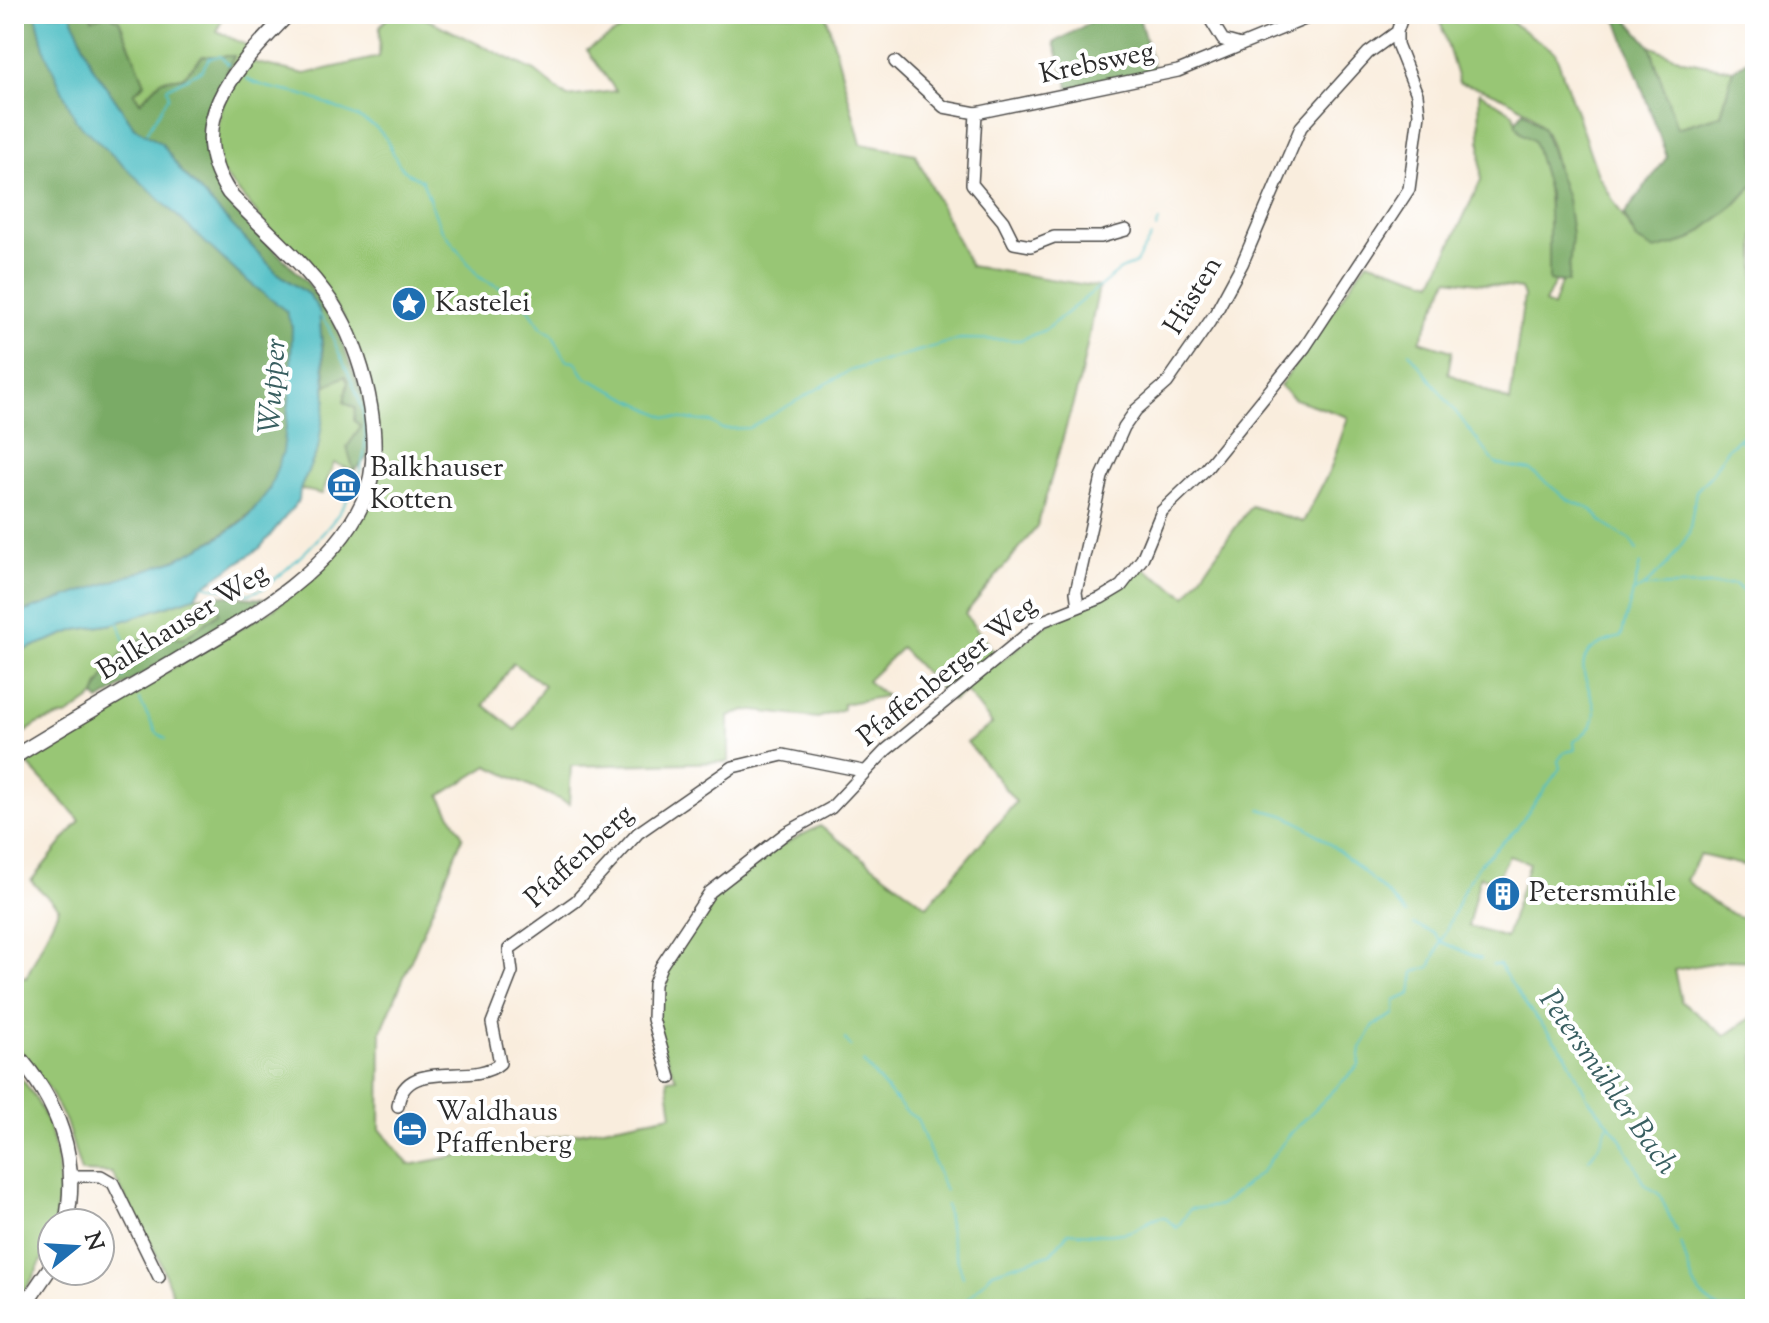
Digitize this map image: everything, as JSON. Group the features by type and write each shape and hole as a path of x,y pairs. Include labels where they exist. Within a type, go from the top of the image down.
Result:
{"main road":[{"name":"Balkhauser Weg","path":"14,757 273,602 329,549 354,517 366,495 372,464 373,413 343,322 310,278 229,193 219,177 214,158 213,115 222,89 288,14"},
{"path":"14,1052 55,1111 66,1142 71,1176 68,1207"},
{"path":"25,1305 37,1287"}],"street":[{"path":"1207,14 1226,43 1241,45"},
{"name":"Krebsweg","path":"895,62 944,107 976,113 1167,74 1317,14"},
{"path":"1397,32 1403,14"},
{"name":"Hästen","path":"1078,606 1076,592 1102,477 1124,427 1136,410 1167,383 1215,314 1242,264 1301,127 1368,53 1397,32"},
{"name":"Pfaffenberger Weg","path":"670,1078 658,1041 653,1002 661,966 710,892 786,833 831,808 858,783 863,771 1043,621 1107,595 1135,570 1162,511 1206,469 1299,355 1407,197 1416,156 1419,114 1397,32"},
{"path":"976,113 972,184 1003,221 1012,242 1027,247 1054,237 1101,237 1126,230"},
{"name":"Pfaffenberg","path":"398,1106 402,1093 423,1076 463,1076 500,1063 500,1051 492,1030 512,972 509,949 576,901 599,873 655,820 733,767 771,756 790,755 863,771"},
{"path":"71,1176 101,1176 113,1183 159,1277"}],"green space":[{"path":"14,14 36,14 45,52 237,272 285,310 292,326 293,347 290,414 283,456 267,493 246,516 219,537 152,569 14,615"},
{"path":"71,14 90,14 92,19 108,14 119,20 145,83 134,93 140,102 162,80 183,77 203,56 234,56 211,106 213,175 222,198 305,280 334,320 368,412 368,457 354,471 347,447 361,427 354,420 355,408 344,402 348,382 345,376 326,386 319,310 309,295 276,272 181,171 162,144 134,127 92,66"},
{"path":"90,14 224,14 217,31 250,47 224,77 234,56 203,56 183,77 162,80 140,102"},
{"path":"391,14 416,14 535,71 567,97 616,91 587,50 647,14 826,14 861,144 915,154 970,266 1099,287 1080,379 1037,527 965,614 1001,661 1043,627 1142,567 1186,596 1251,506 1303,522 1330,470 1348,417 1295,399 1280,386 1367,261 1433,282 1481,180 1479,92 1513,113 1535,142 1541,157 1549,210 1549,281 1555,282 1545,303 1553,307 1561,282 1567,282 1564,225 1551,145 1537,121 1518,105 1494,93 1459,83 1438,14 1507,14 1507,19 1555,52 1598,175 1637,240 1734,206 1755,183 1755,868 1700,855 1686,880 1726,911 1755,920 1755,961 1729,960 1674,970 1681,1001 1725,1036 1755,1015 1755,1309 178,1309 159,1259 112,1173 81,1172 66,1122 49,1089 14,1044 14,974 26,978 59,908 31,881 80,820 21,757 275,608 311,577 367,510 378,468 344,317 221,171 216,138 224,93 253,62 305,74 379,57 380,26","holes":["1448,279 1521,289 1524,296 1510,402 1448,373 1452,351 1420,341","901,648 952,701 966,691 992,724 967,742 1016,802 927,906 820,826 776,848 711,895 657,982 655,1016 662,1047 676,1078 667,1079 672,1115 409,1165 380,1129 381,1032 463,836 440,796 488,766 569,804 571,766 729,762 729,717 745,710 818,718 843,709 843,704 886,696 867,681","513,663 544,685 516,730 484,705","1509,856 1529,863 1506,938 1468,926 1480,876 1496,881"]},
{"path":"1105,14 1138,14 1155,73 1069,88 1054,43"},
{"path":"1623,14 1650,46 1677,128 1721,115 1733,70 1755,55 1755,183 1734,206 1690,240 1655,250 1637,240 1624,215 1667,157 1618,22 1609,15"},
{"path":"1650,46 1683,60 1733,70 1721,115 1676,128"},
{"path":"1523,111 1543,128 1567,199 1572,235 1568,282 1549,281 1549,194 1534,141 1521,133 1515,123"},
{"path":"344,375 348,382 344,402 355,408 361,427 348,447 354,471 334,463 322,494 300,489 318,449 326,386"},
{"path":"216,595 219,613 183,639 151,636 99,684 95,696 68,715 39,723 14,740 15,647 24,650 76,630 114,624 194,597"},
{"path":"216,595 264,599 99,701 95,696 98,688 125,651 151,636 183,639 219,613"},
{"path":"14,1070 34,1097 48,1125 56,1156 59,1187 56,1207 36,1207 36,1271 14,1305"}],"water":[{"path":"36,14 71,14 92,66 134,127 162,144 181,171 276,272 309,295 319,310 326,399 318,449 300,489 299,500 260,548 202,587 194,597 114,624 76,630 24,650 14,648 14,615 175,560 217,539 246,519 269,490 283,452 290,393 292,327 286,311 240,275 76,121 45,52"}],"waterway":[{"path":"147,132 169,96 167,88 202,70 209,58 220,56 228,64"},
{"path":"247,79 312,98 349,113 383,134 403,169 422,180 440,227 479,277 501,288 516,303 526,305 542,328 552,334 566,360 575,361 585,377 666,417 711,422 722,429 749,428 849,371 960,339 1020,340 1045,330 1119,271 1136,263 1151,237"},
{"path":"1156,229 1159,221"},
{"path":"202,585 249,594 264,588 322,534 352,490 362,466 365,440 363,413 328,326 319,314"},
{"path":"1409,352 1496,464 1530,470 1567,499 1592,510 1604,524 1630,540 1637,550"},
{"path":"958,1309 993,1272 1050,1254 1069,1232 1119,1234 1160,1217 1177,1228 1190,1209 1220,1206 1261,1172 1289,1135 1359,1065 1361,1048 1374,1025 1395,1014 1395,1001 1411,994 1414,972 1430,967 1464,889 1479,865 1516,829 1560,768 1558,761 1564,752 1575,750 1574,742 1591,727 1595,713 1585,676 1584,665 1588,654 1599,644 1621,637 1633,592 1646,585 1669,562 1689,534 1696,491 1712,474 1727,449 1755,424"},
{"path":"1739,440 1755,450"},
{"path":"1634,589 1640,564"},
{"path":"1645,587 1735,584 1755,603"},
{"path":"119,623 130,656 121,673 124,678"},
{"path":"139,699 156,732 166,739"},
{"path":"1260,809 1286,816 1318,835 1368,876 1406,914"},
{"name":"Petersmühler Bach","path":"1414,925 1434,933 1442,942 1481,959"},
{"name":"Petersmühler Bach","path":"1493,965 1499,965 1528,1008 1566,1054 1587,1097 1620,1137 1645,1184 1660,1195 1677,1233"},
{"path":"845,1039 851,1047"},
{"path":"863,1062 905,1111 917,1119 945,1191"},
{"path":"1589,1159 1607,1126"},
{"path":"946,1205 951,1239 963,1277"},
{"name":"Petersmühler Bach","path":"1681,1243 1698,1290 1720,1309"},
{"name":"Petersmühler Bach","path":"1722,1309 1749,1309"}],"place":[{"name":"Kastelei","path":"409,304"},
{"name":"Balkhauser Kotten","path":"344,485"},
{"name":"Petersmühle","path":"1503,894"},
{"name":"Waldhaus Pfaffenberg","path":"410,1129"}],"water label":[{"name":"Wupper","path":"274,386"}]}
